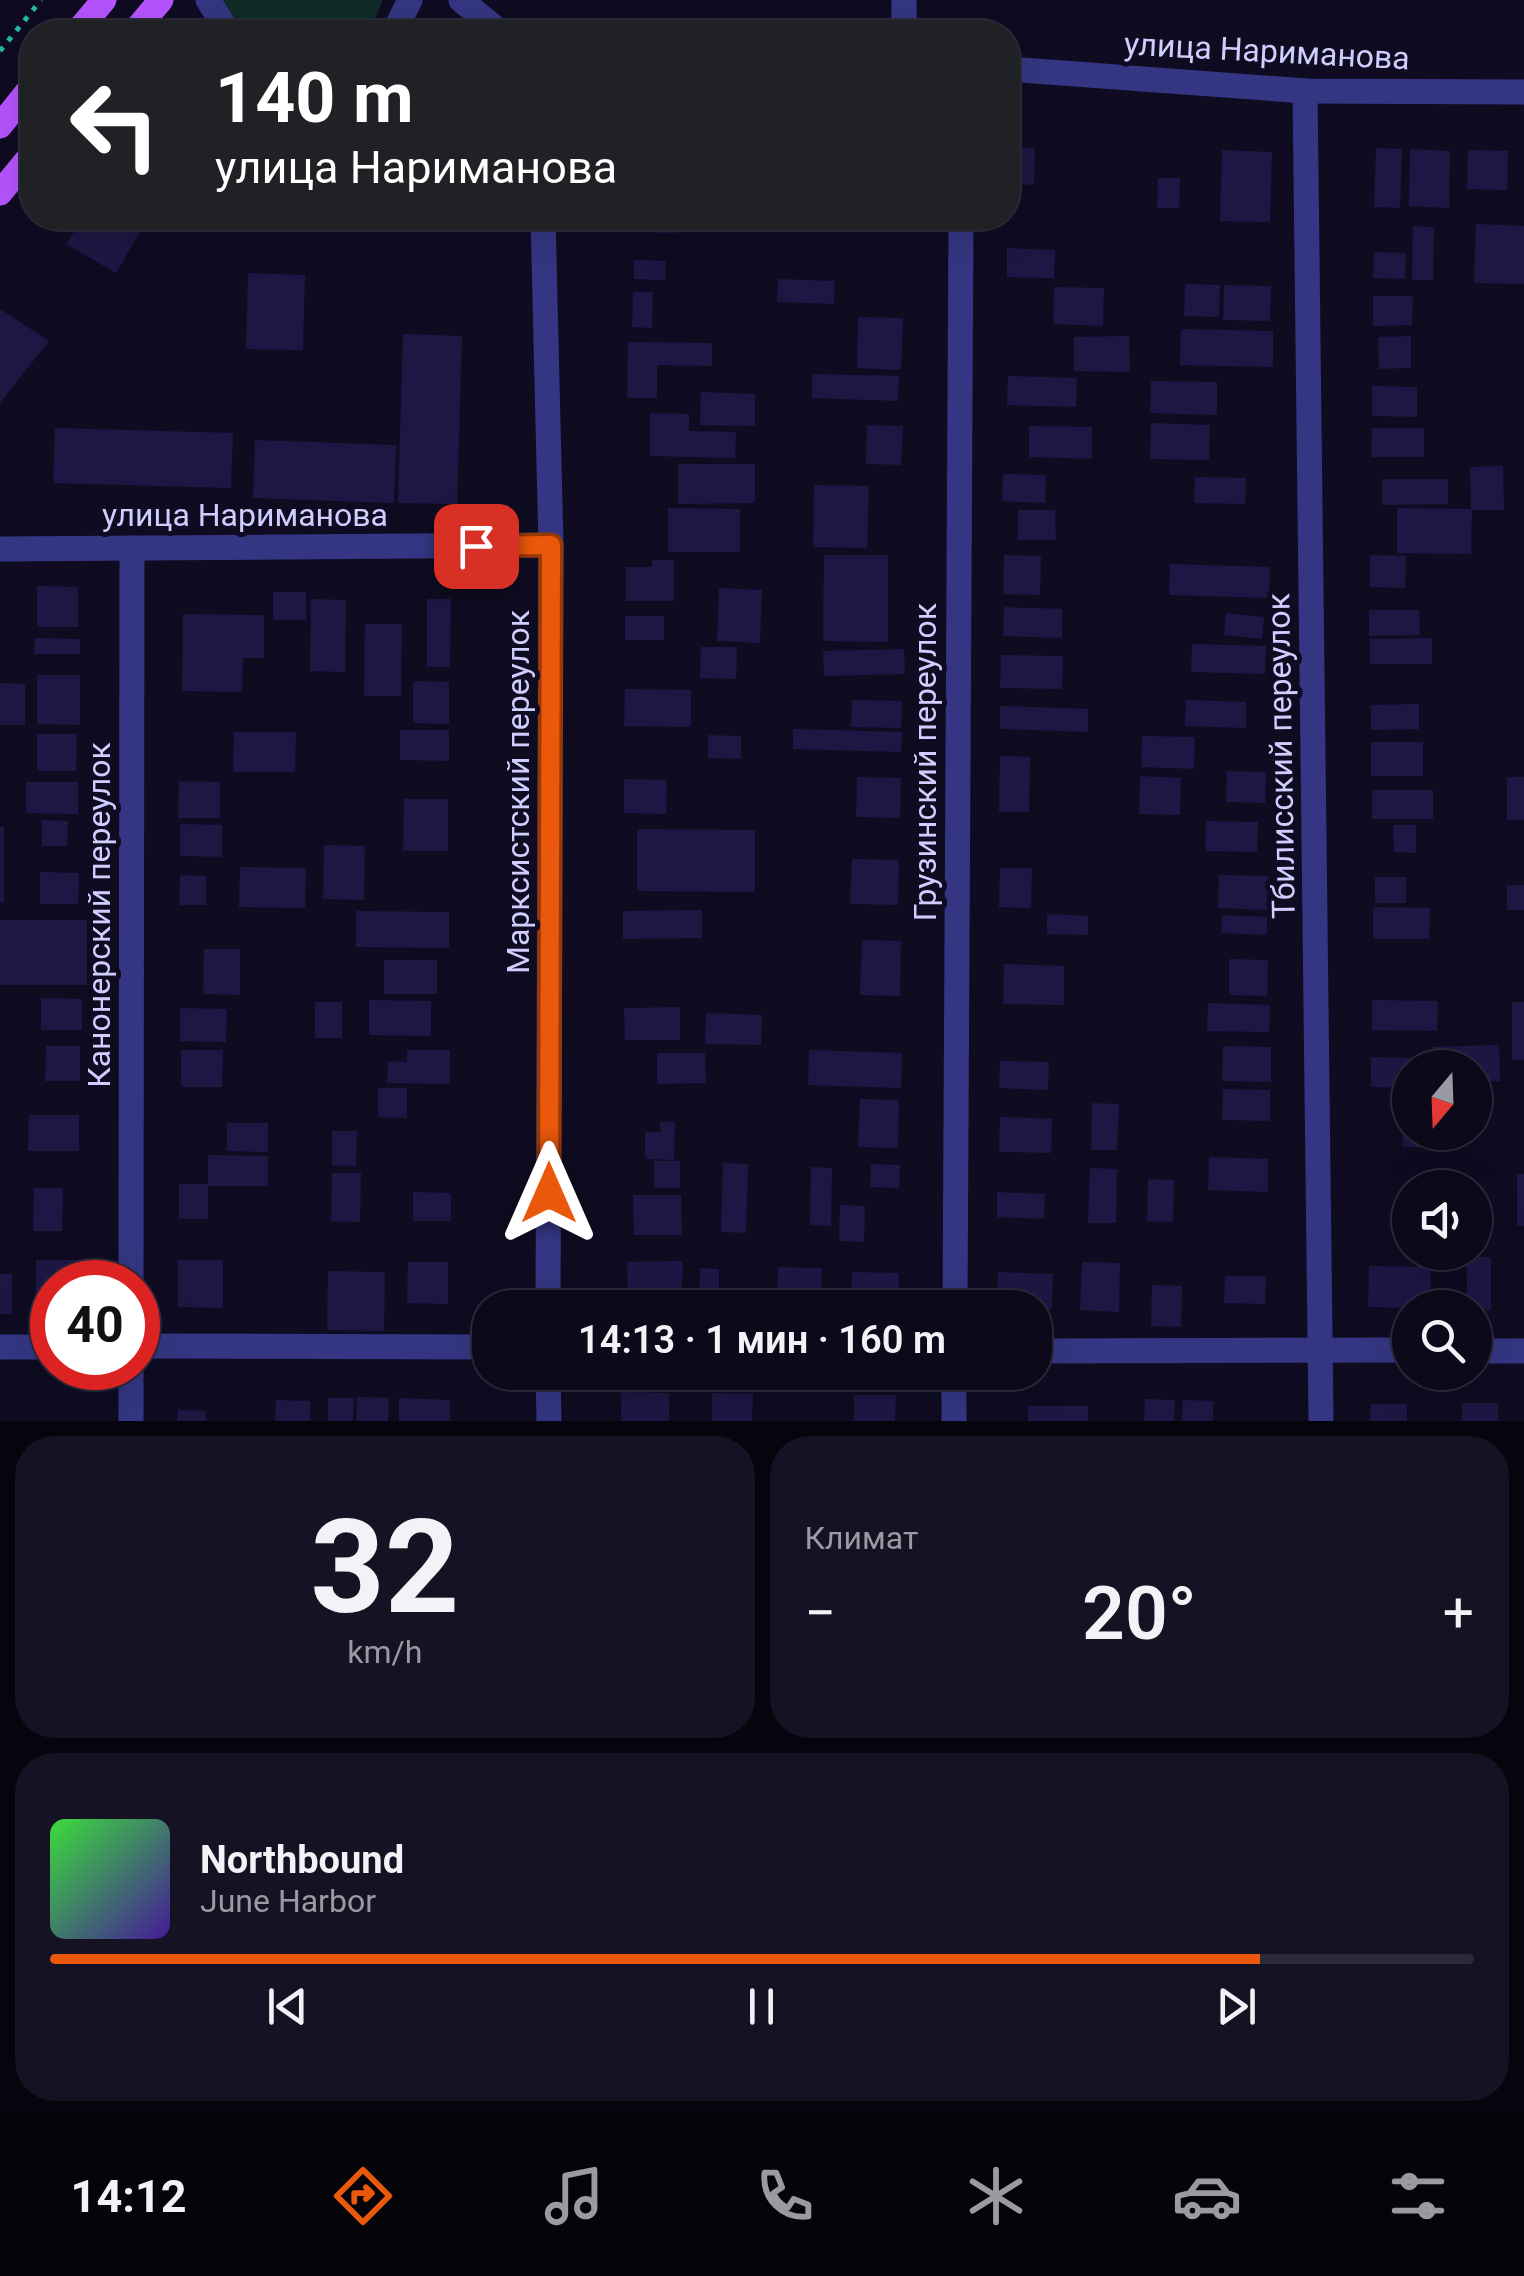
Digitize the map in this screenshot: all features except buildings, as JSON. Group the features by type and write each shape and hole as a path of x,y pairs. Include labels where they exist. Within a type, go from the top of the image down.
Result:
{"main road":[{"path":"86,20 104,0"},
{"path":"144,20 161,0"},
{"path":"0,126 20,101"},
{"path":"0,193 20,169"}],"street":[{"path":"461,0 485,20"},
{"name":"улица Нариманова","path":"1020,70 1305,91 1524,92"},
{"name":"Тбилисский переулок","path":"1305,91 1322,1421"},
{"name":"Марксистский переулок","path":"544,230 551,545 548,1290"},
{"name":"Грузинский переулок","path":"955,1290 960,230"},
{"name":"улица Нариманова","path":"0,549 551,545"},
{"name":"Канонерский переулок","path":"130,1260 132,548"},
{"path":"0,1347 30,1346"},
{"path":"160,1346 472,1348"},
{"path":"1052,1350 1392,1350"},
{"path":"1492,1350 1524,1351"},
{"path":"130,1390 131,1421"},
{"path":"548,1390 548,1421"},
{"path":"954,1390 954,1421"}],"path":[{"path":"24,20 40,0"},
{"path":"0,51 20,26"}],"green space":[{"path":"219,0 383,0 374,20 232,20"}],"route":[{"path":"476,546 551,545 549,1193"}]}
